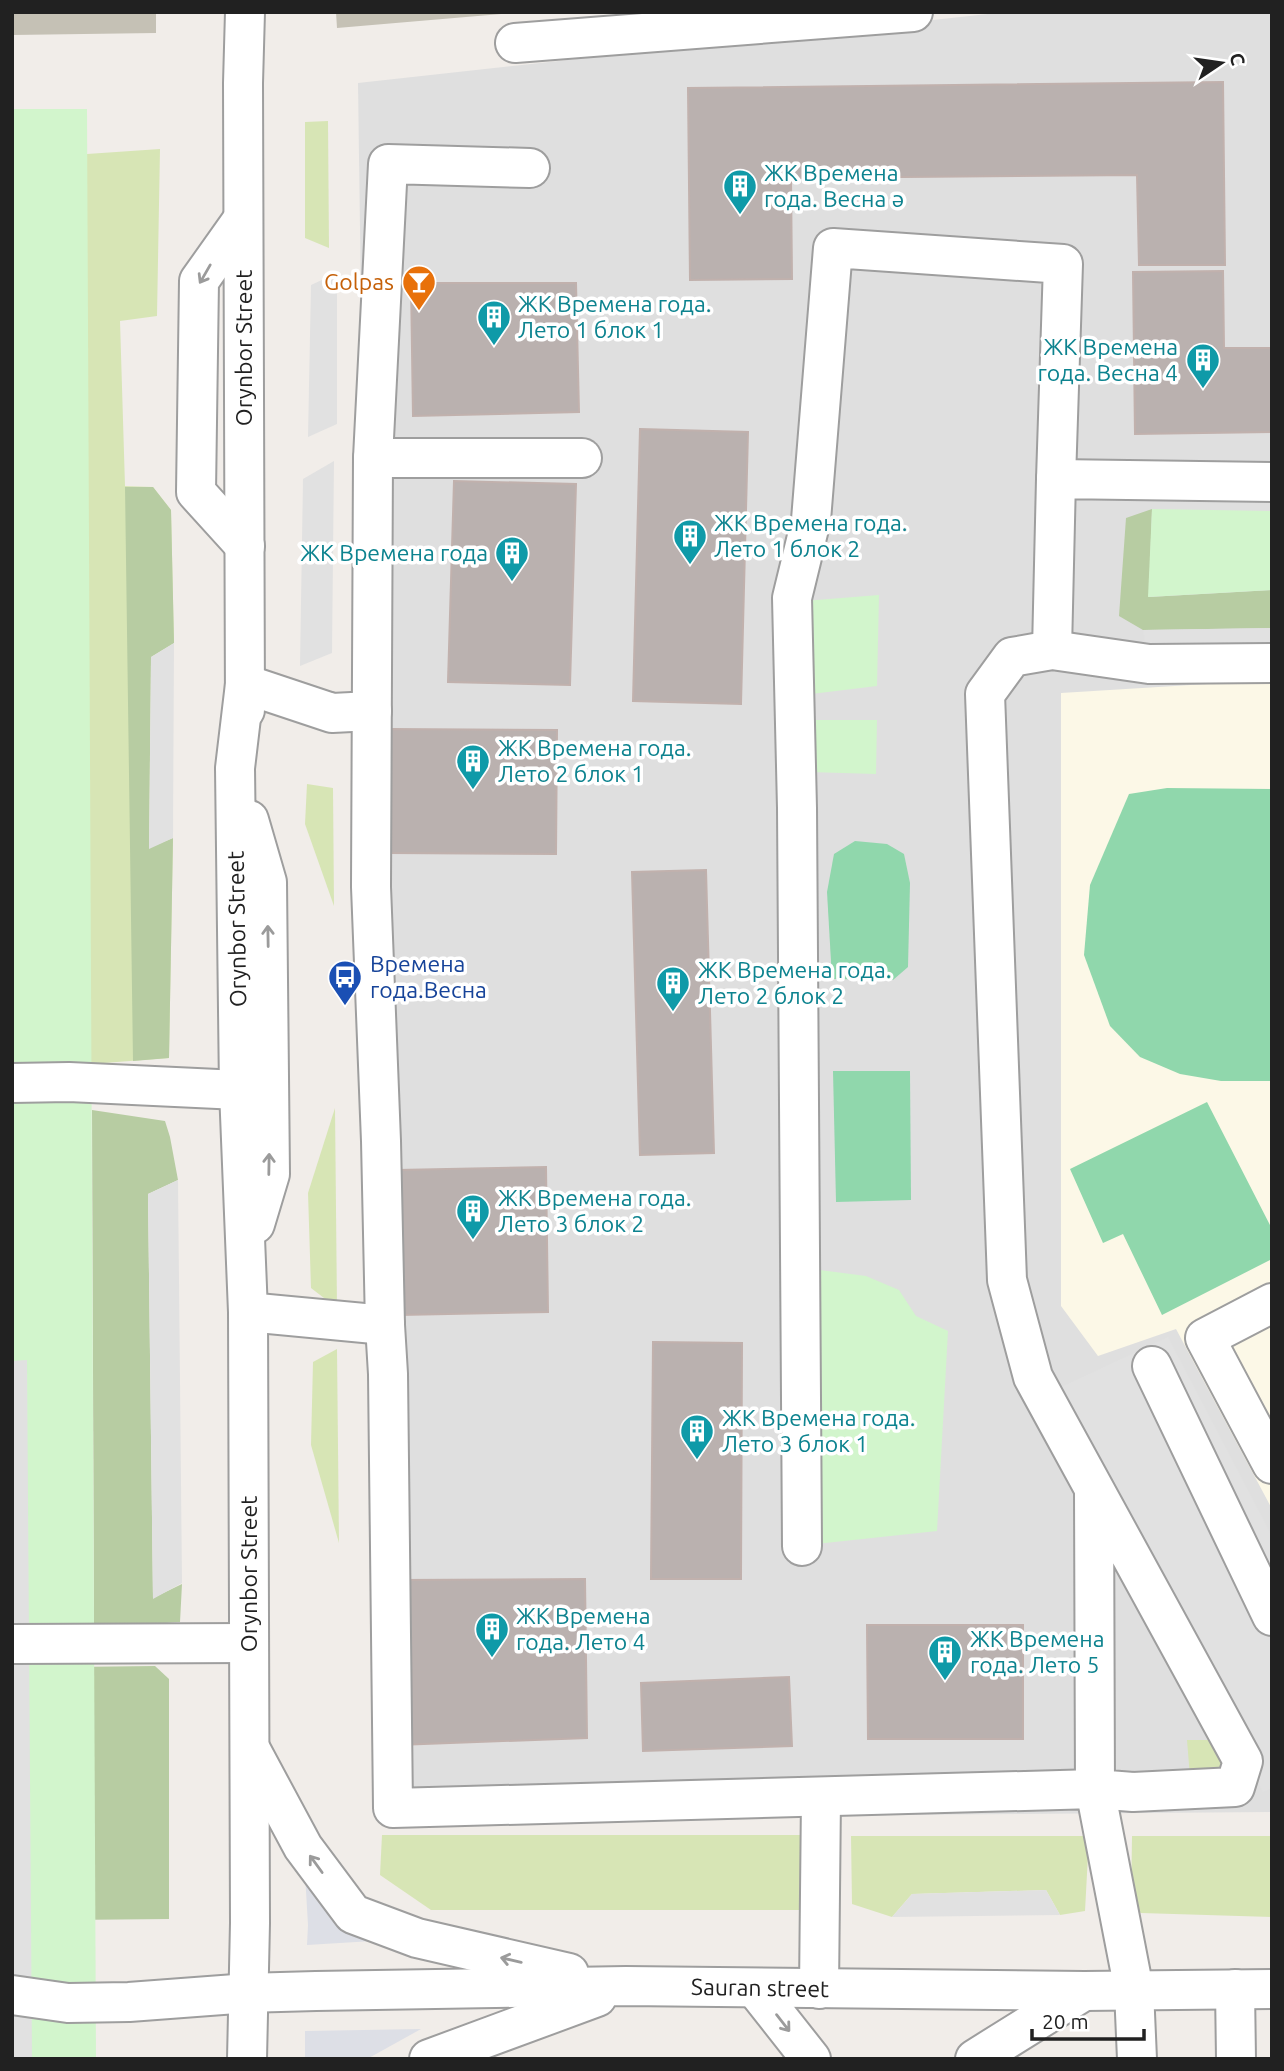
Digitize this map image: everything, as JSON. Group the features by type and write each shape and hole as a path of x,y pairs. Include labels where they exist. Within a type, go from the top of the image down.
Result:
{"street":[{"name":"Orynbor Street","path":"239,1090 245,806 245,12"},
{"path":"515,43 913,12"},
{"path":"530,168 388,164 373,458 371,887 388,1374 393,1808 1096,1789 1133,1792 1235,1787 1242,1760 1033,1377 1007,1280 985,694 1012,657 1052,650 1149,664 1272,663"},
{"path":"802,1546 797,822 792,598 811,520 833,247 1063,264 1052,650"},
{"path":"373,458 582,458"},
{"path":"1056,479 1272,482"},
{"name":"Orynbor Street","path":"245,684 235,768 239,1090 248,1312 247,2059"},
{"path":"245,684 332,713 372,711"},
{"path":"245,806 267,882 270,1174 246,1253"},
{"path":"12,1083 69,1082 239,1090"},
{"path":"1272,1303 1205,1338 1272,1464"},
{"path":"248,1312 385,1325"},
{"path":"1152,1366 1272,1616"},
{"path":"1094,1490 1096,1789 1134,1990 1137,2059"},
{"path":"12,1644 249,1643"},
{"path":"249,1745 303,1847 353,1914 417,1938 626,1986"},
{"path":"819,1989 821,1797"},
{"path":"429,2059 626,1986"},
{"name":"Sauran street","path":"12,1995 68,2003 129,2002 249,1993 626,1986 1084,1991 1253,1989"},
{"path":"755,1988 811,2059"},
{"path":"1236,2059 1253,1989"},
{"path":"975,2059 1084,1991"}],"shaded area":[{"path":"12,12 156,12 156,33 12,35"},
{"path":"336,12 525,12 337,28"},
{"path":"1006,12 1272,12 1272,1812 382,1819 358,83"},
{"path":"337,273 337,424 308,437 311,285"},
{"path":"334,461 332,653 300,666 303,479"},
{"path":"1272,628 1272,665 1149,664 1143,630"},
{"path":"174,643 173,838 149,849 151,657"},
{"path":"1272,680 1272,1509 1176,1329 1098,1356 1061,1306 1061,693"},
{"path":"178,1180 182,1583 153,1599 148,1194"},
{"path":"1168,1337 1272,1536 1272,1788 1263,1792 1055,1390"},
{"path":"27,1360 32,2059 12,2059 12,1361"},
{"path":"304,1857 389,1940 307,1945"},
{"path":"1046,1890 1060,1915 892,1917 912,1894"},
{"path":"421,2029 367,2059 305,2059 305,2031"},
{"path":"738,2057 1272,2058 519,2059"}],"green space":[{"path":"12,109 87,109 96,2059 12,2059"},
{"path":"328,121 329,248 305,238 305,122"},
{"path":"160,149 157,316 120,321 125,486 153,487 171,510 174,643 151,657 149,848 173,838 169,1058 78,1065 87,154"},
{"path":"125,487 153,487 171,510 174,643 151,657 149,848 173,838 169,1058 133,1061"},
{"path":"1152,509 1149,597 1272,590 1272,628 1143,630 1119,616 1126,518"},
{"path":"1152,509 1272,511 1272,590 1148,597"},
{"path":"879,595 877,686 803,695 804,601"},
{"path":"805,720 877,720 876,774 809,772"},
{"path":"307,784 333,788 334,906 305,824"},
{"path":"1167,788 1272,789 1272,1081 1221,1081 1180,1074 1140,1057 1110,1026 1084,955 1090,885 1129,794"},
{"path":"855,841 887,844 904,854 910,883 908,967 893,980 832,979 827,892 834,854"},
{"path":"833,1071 910,1071 911,1200 836,1202"},
{"path":"1207,1102 1272,1229 1272,1259 1162,1315 1123,1234 1103,1243 1070,1169"},
{"path":"335,1108 337,1308 311,1288 308,1193"},
{"path":"92,1110 165,1121 178,1180 148,1194 153,1598 182,1584 180,1622 94,1628"},
{"path":"812,1269 866,1276 899,1290 916,1316 948,1331 937,1531 816,1544"},
{"path":"337,1349 339,1543 311,1445 313,1362"},
{"path":"155,1666 169,1679 169,1919 68,1920 71,1667"},
{"path":"1187,1740 1231,1740 1243,1761 1191,1789"},
{"path":"382,1835 802,1835 800,1910 431,1910 380,1875"},
{"path":"851,1836 1089,1836 1085,1911 1060,1915 1046,1890 912,1894 892,1917 852,1904"},
{"path":"1132,1836 1272,1836 1272,1917 1141,1913 1131,1905"}],"building":[{"name":"ЖК Времена года. Весна ә","path":"1223,82 1225,265 1139,265 1137,175 791,178 792,279 690,280 688,88"},
{"name":"ЖК Времена года. Весна 4","path":"1223,271 1224,348 1272,348 1272,432 1135,434 1133,272"},
{"name":"ЖК Времена года. Лето 1 блок 1","path":"411,283 576,283 579,412 413,416"},
{"name":"ЖК Времена года. Лето 1 блок 2","path":"640,429 748,432 741,704 633,701"},
{"name":"ЖК Времена года","path":"454,481 576,484 570,685 448,682"},
{"name":"ЖК Времена года. Лето 2 блок 1","path":"390,729 557,730 556,854 390,853"},
{"name":"ЖК Времена года. Лето 2 блок 2","path":"706,870 714,1153 640,1155 632,872"},
{"name":"ЖК Времена года. Лето 3 блок 2","path":"546,1167 548,1312 400,1315 398,1170"},
{"name":"ЖК Времена года. Лето 3 блок 1","path":"653,1342 742,1343 741,1579 651,1579"},
{"name":"ЖК Времена года. Лето 4","path":"585,1579 587,1738 398,1745 400,1580"},
{"name":"ЖК Времена года. Лето 5","path":"867,1625 1023,1625 1023,1739 868,1739"},
{"path":"789,1677 792,1746 643,1751 641,1683"}],"place":[{"name":"ЖК Времена года. Весна ә","path":"740,216"},
{"name":"Golpas","path":"419,312"},
{"name":"ЖК Времена года. Лето 1 блок 1","path":"494,347"},
{"name":"ЖК Времена года. Весна 4","path":"1203,390"},
{"name":"ЖК Времена года. Лето 1 блок 2","path":"690,566"},
{"name":"ЖК Времена года","path":"512,583"},
{"name":"ЖК Времена года. Лето 2 блок 1","path":"473,791"},
{"name":"Времена года.Весна","path":"345,1007"},
{"name":"ЖК Времена года. Лето 2 блок 2","path":"673,1013"},
{"name":"ЖК Времена года. Лето 3 блок 2","path":"473,1241"},
{"name":"ЖК Времена года. Лето 3 блок 1","path":"697,1461"},
{"name":"ЖК Времена года. Лето 4","path":"492,1659"},
{"name":"ЖК Времена года. Лето 5","path":"945,1682"}]}
